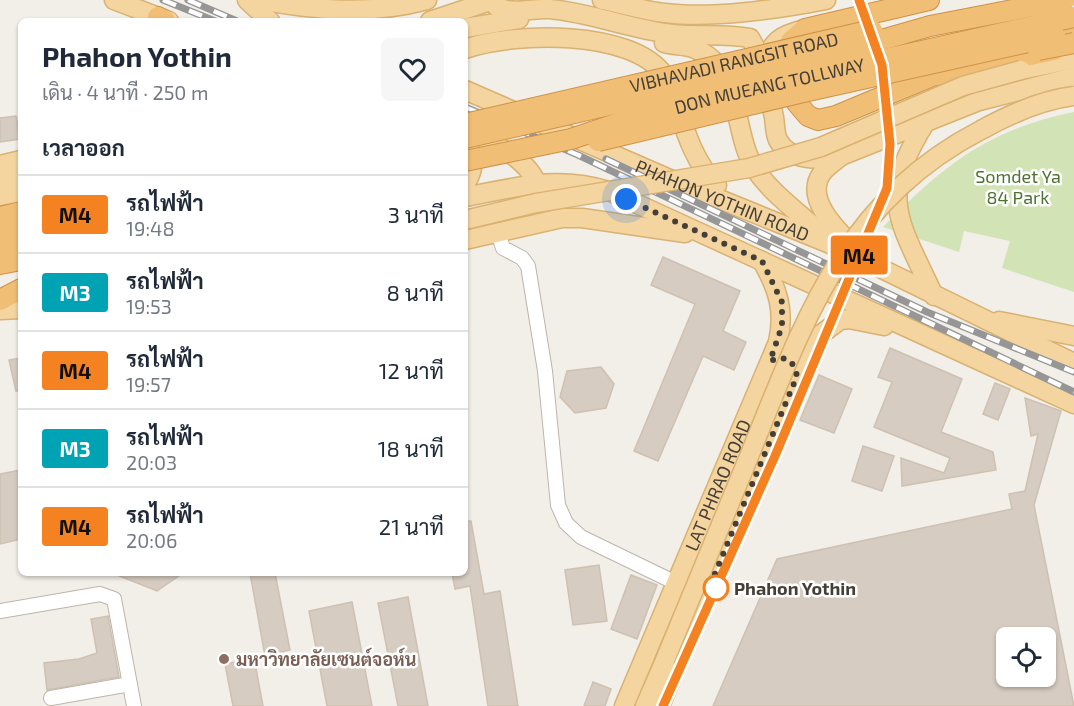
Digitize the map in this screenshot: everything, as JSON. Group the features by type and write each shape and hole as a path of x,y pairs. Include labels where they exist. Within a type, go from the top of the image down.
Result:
{"highway":[{"path":"929,0 805,29 791,41 786,55 789,75 797,103 808,116 818,120 836,116 932,76 1074,44"},
{"name":"VIBHAVADI RANGSIT ROAD","path":"468,122 1002,0"},
{"path":"930,26 1016,0"},
{"name":"DON MUEANG TOLLWAY","path":"468,138 836,53 930,26 1065,0"},
{"name":"DON MUEANG TOLLWAY","path":"468,160 571,139 633,118 711,98 1074,17"},
{"path":"468,173 799,93 1074,32"},
{"path":"571,139 623,136 784,109 967,65 1074,44"},
{"path":"0,217 18,213"},
{"path":"0,231 18,227"},
{"path":"5,258 18,243"},
{"path":"0,300 18,291"}],"main road":[{"path":"114,0 159,18"},
{"path":"249,0 267,18"},
{"path":"249,0 294,18"},
{"path":"260,0 332,10 419,2"},
{"path":"439,18 494,0 496,6 503,10 549,9 595,15 671,34 750,38 762,62 778,141 791,152 822,160 841,156 979,101 1074,77"},
{"path":"602,0 666,13 699,14 803,5 826,0"},
{"path":"384,18 419,2"},
{"path":"468,28 528,18 578,20 699,51 717,63 723,72 745,150 760,176 835,246"},
{"path":"762,62 775,41 784,35 805,29"},
{"path":"699,51 703,41 715,36"},
{"path":"468,48 479,44 529,37 582,40 632,52 656,66 671,88 697,159 713,182 735,204"},
{"path":"468,219 536,203 749,168 821,147 963,86 1021,70 1074,59"},
{"name":"PHAHON YOTHIN ROAD","path":"468,91 665,177 835,246 1074,363"},
{"path":"645,706 807,315 847,247 883,203 942,153 998,120 1043,102 1074,96"},
{"path":"927,120 908,150 900,169 896,204 909,242 934,296"},
{"path":"468,131 492,143 525,165 537,183 536,208 524,224 505,231"},
{"path":"468,146 473,159 472,170 468,178"},
{"path":"841,156 822,172 817,183 820,208 837,231 872,264"},
{"path":"0,165 18,161"},
{"path":"0,181 18,177"},
{"name":"PHAHON YOTHIN ROAD","path":"468,196 537,183 565,182 609,191 1074,404"},
{"path":"505,189 536,208 562,218"},
{"path":"0,196 18,193"},
{"path":"468,239 562,218 602,220 706,236"},
{"name":"LAT PHRAO ROAD","path":"624,706 770,361 782,326 782,302 762,261"},
{"path":"0,300 18,296"},
{"path":"0,310 18,309"},
{"path":"979,318 1074,336"},
{"name":"LAT PHRAO ROAD","path":"660,706 797,376 816,338 840,320 849,319 915,333"},
{"path":"770,361 780,357 788,358 794,364 797,376"}],"street":[{"path":"505,231 503,248 522,258 528,266 545,371 558,505 566,523 580,537 676,583"},
{"path":"0,610 106,595 114,599 134,706"},
{"path":"51,698 130,684"}],"green space":[{"name":"Somdet Ya 84 Park","path":"1074,112 1074,292 1002,268 1010,241 964,231 959,252 883,227 926,185 969,153 1016,129"}],"building":[{"path":"16,116 18,139 0,142 0,118"},
{"path":"663,257 740,291 723,331 746,342 734,370 703,356 658,461 634,451 695,304 651,285"},
{"path":"890,348 962,379 941,432 993,452 996,470 902,486 901,458 944,473 950,458 874,427 892,382 878,377"},
{"path":"18,358 18,391 16,391 9,360"},
{"path":"601,367 614,384 606,408 575,413 560,397 567,371"},
{"path":"819,375 852,389 834,433 800,420"},
{"path":"995,383 1010,389 998,420 983,414"},
{"path":"1025,398 1061,411 1034,505 1074,706 713,706 777,559 1012,509 1009,494 1025,491 1038,434 1031,436"},
{"path":"863,446 894,456 882,491 852,481"},
{"path":"18,471 18,540 0,544 0,474"},
{"path":"468,521 471,521 484,594 500,591 518,706 488,706 470,586 455,589 453,576 468,576"},
{"path":"599,565 607,621 573,625 565,570"},
{"path":"631,575 657,585 637,639 611,629"},
{"path":"120,576 179,576 157,591"},
{"path":"251,576 276,576 290,650 265,656"},
{"path":"408,597 428,706 398,706 378,603"},
{"path":"352,602 372,706 327,706 309,611"},
{"path":"108,616 119,677 47,690 44,663 79,659 97,653 91,619"},
{"path":"254,658 263,706 233,706 225,664"},
{"path":"593,682 611,689 605,706 584,706"}],"railway":[{"path":"163,0 208,18"},
{"path":"188,0 230,18"},
{"path":"468,108 578,155 1074,392"},
{"path":"606,159 927,312 1074,372"}],"metro line":[{"name":"M4","path":"663,706 775,456 887,188 890,144 882,65 859,0"}],"place":[{"name":"Phahon Yothin","path":"716,588"},
{"name":"มหาวิทยาลัยเซนต์จอห์น","path":"224,659"}],"route":[{"path":"626,199 762,261 782,302 782,326 770,361 780,357 788,358 794,364 797,376 709,588 716,588"}]}
